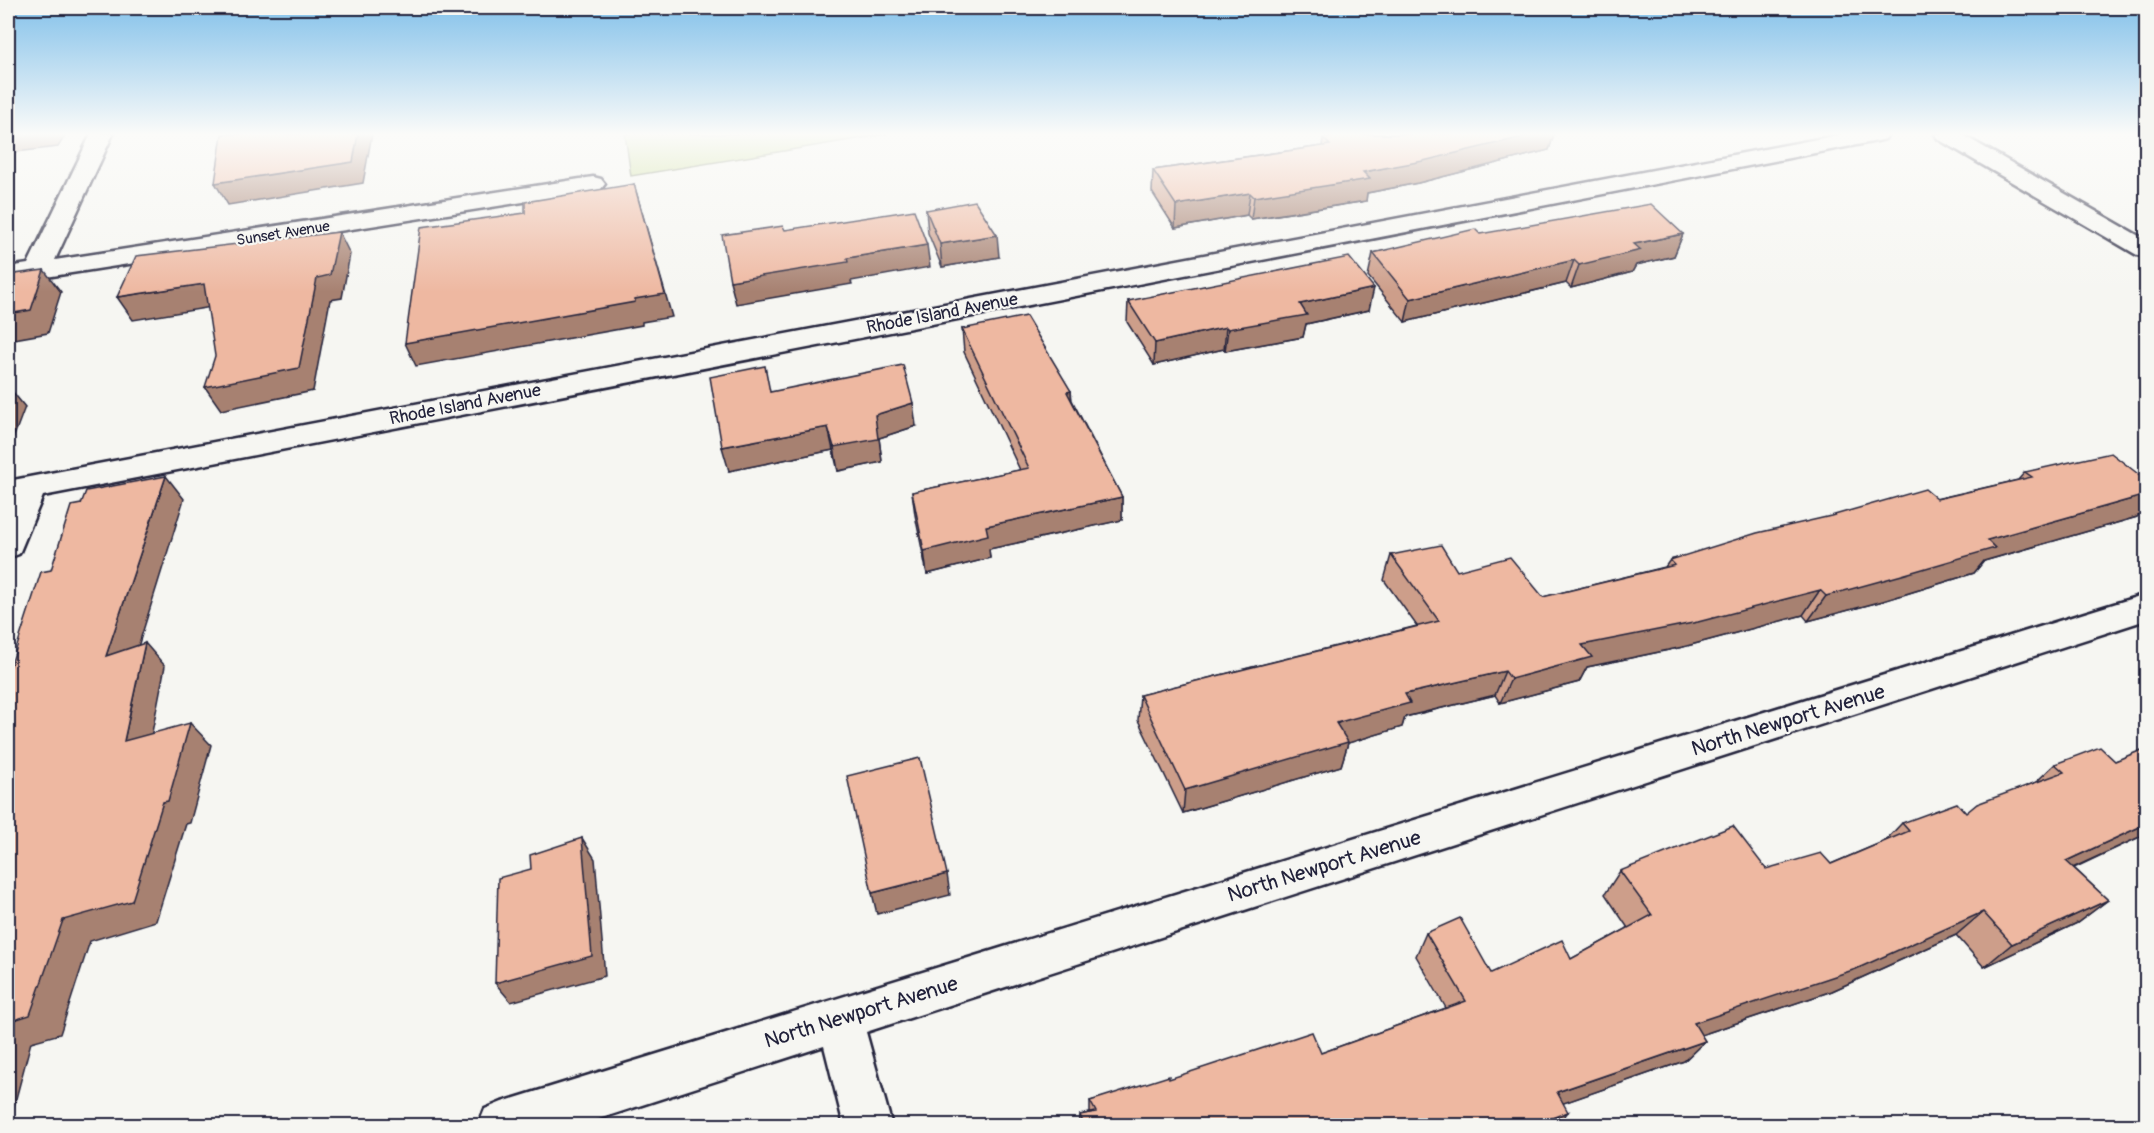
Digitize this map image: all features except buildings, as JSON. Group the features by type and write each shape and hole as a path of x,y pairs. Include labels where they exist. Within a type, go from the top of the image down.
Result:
{"street":[{"path":"37,271 77,187"},
{"name":"Sunset Avenue","path":"8,276 575,187"},
{"name":"Rhode Island Avenue","path":"19,490 1601,187"},
{"path":"2037,187 2146,250"},
{"path":"8,546 19,490"},
{"name":"North Newport Avenue","path":"502,1125 2146,607"},
{"path":"840,1019 868,1125"}]}
